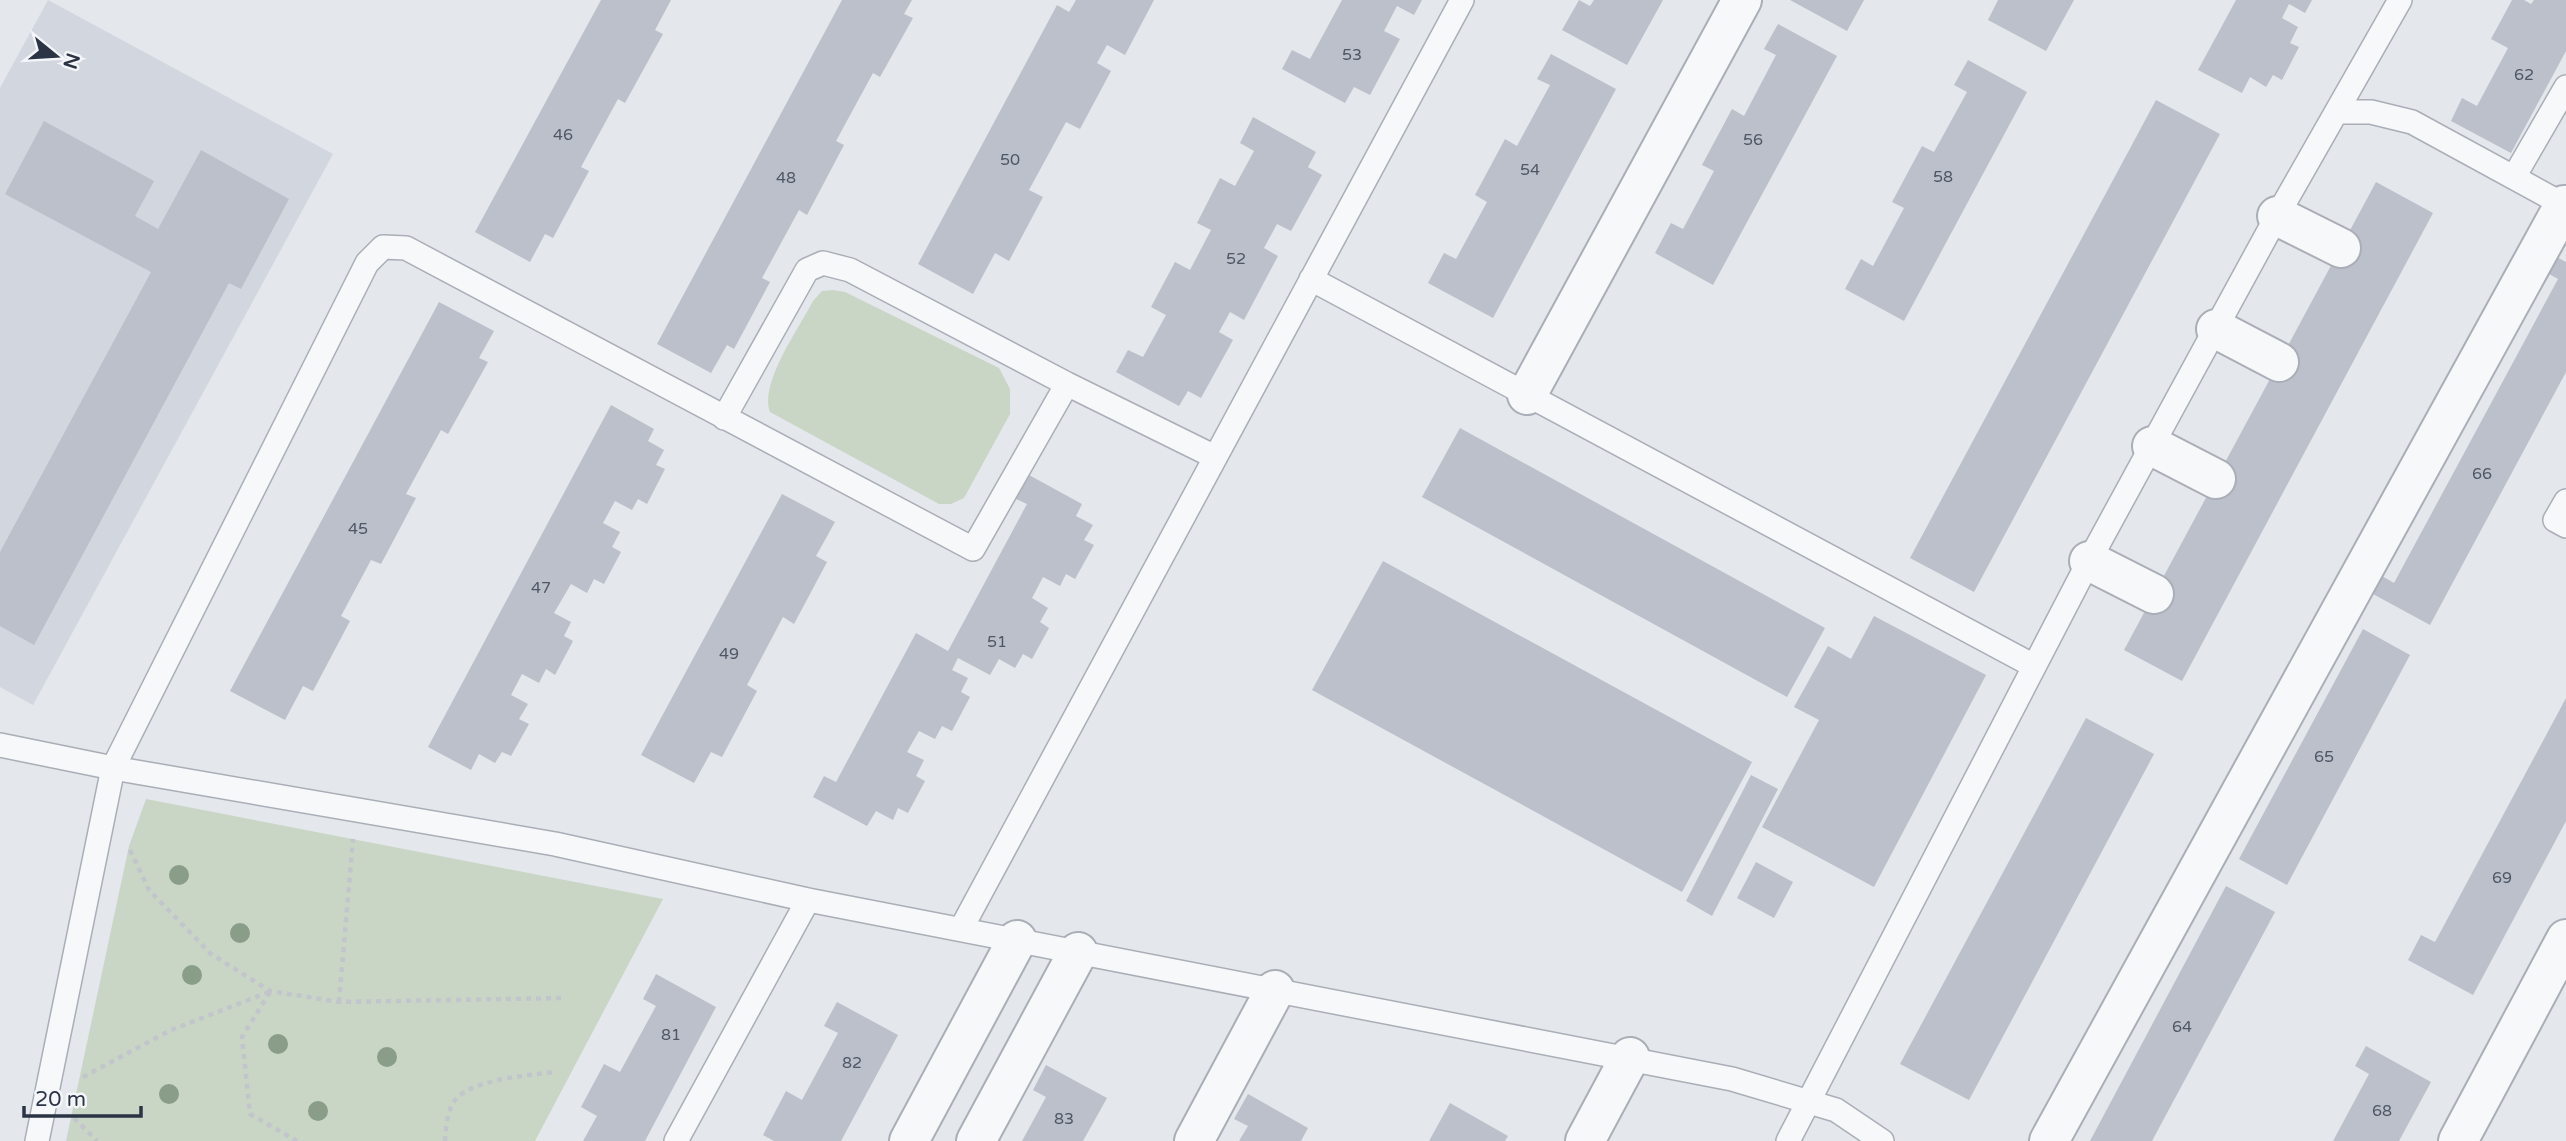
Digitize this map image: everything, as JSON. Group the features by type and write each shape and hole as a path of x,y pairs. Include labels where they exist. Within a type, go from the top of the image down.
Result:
{"street":[{"path":"1527,395 1742,0"},
{"path":"2049,1141 2565,206"},
{"path":"2277,216 2341,248"},
{"path":"2216,329 2279,362"},
{"path":"2151,446 2216,479"},
{"path":"2089,561 2154,594"},
{"path":"2458,1141 2566,939"},
{"path":"909,1141 1017,940"},
{"path":"975,1141 1078,952"},
{"path":"1194,1141 1275,990"},
{"path":"1585,1141 1630,1058"}],"lane":[{"path":"961,929 1462,0"},
{"path":"1788,1141 2089,561 2277,216 2339,112 2400,0"},
{"path":"2514,177 2566,87"},
{"path":"2339,112 2371,112 2412,122 2565,206"},
{"path":"37,1141 113,768 367,263 383,247 406,248 973,548 1067,384"},
{"path":"724,418 807,270 823,263 850,270 1067,384 1215,457"},
{"path":"1311,279 2034,666"},
{"path":"2566,501 2555,520 2566,526"},
{"path":"0,745 113,768 555,844 808,900 1732,1079 1810,1100 1836,1110 1882,1141"},
{"path":"676,1141 808,900"}],"path":[{"path":"339,1002 353,839"},
{"path":"129,846 149,890 211,954 270,991 339,1002 562,998"},
{"path":"79,1079 171,1030 270,991"},
{"path":"270,991 242,1038 250,1114 297,1141"},
{"path":"445,1141 447,1121 456,1099 491,1080 554,1072"},
{"path":"71,1115 97,1141"}],"shaded area":[{"path":"48,0 333,154 33,705 0,687 0,88"}],"green space":[{"path":"822,291 845,292 999,368 1010,389 1010,414 964,498 951,504 939,504 770,412 770,387 782,356 813,301"},
{"path":"146,799 663,899 535,1141 66,1141 129,846"}],"building":[{"path":"601,0 671,0 655,30 663,34 625,103 618,99 581,167 589,171 553,238 545,234 530,262 475,232"},
{"path":"842,0 912,0 904,14 913,18 880,77 873,73 836,141 844,145 807,215 799,210 762,278 770,282 734,349 727,345 711,373 657,344"},
{"path":"1076,0 1154,0 1125,55 1107,45 1097,63 1111,71 1080,129 1066,122 1029,190 1043,197 1009,261 995,253 973,294 918,264 1057,5 1069,12"},
{"path":"1342,0 1422,0 1414,15 1397,6 1384,31 1400,39 1370,95 1354,87 1345,103 1282,69 1292,50 1310,59"},
{"path":"1579,0 1590,6 1594,0 1663,0 1627,65 1562,30"},
{"path":"1790,0 1864,0 1847,31"},
{"path":"1998,0 2074,0 2046,51 1988,20"},
{"path":"2236,0 2312,0 2305,13 2289,4 2282,18 2298,27 2290,43 2299,47 2282,80 2273,75 2266,87 2250,77 2242,93 2198,70"},
{"path":"2512,0 2524,0 2531,4 2534,0 2566,0 2566,51 2511,153 2451,121 2462,98 2477,106 2508,48 2491,39"},
{"path":"1778,24 1837,56 1713,285 1655,253 1671,223 1683,229 1714,171 1702,165 1732,109 1744,116 1776,55 1764,49"},
{"path":"1551,54 1616,89 1493,318 1428,283 1444,253 1456,259 1487,202 1475,195 1505,139 1517,146 1550,85 1537,79"},
{"path":"1968,60 2027,92 1904,321 1845,289 1861,259 1873,266 1904,208 1892,202 1922,146 1934,152 1967,92 1954,85"},
{"path":"2156,100 2220,134 1974,592 1910,558"},
{"path":"1253,117 1316,152 1308,167 1322,175 1291,231 1277,224 1264,248 1278,256 1244,320 1230,312 1219,332 1233,340 1201,398 1188,391 1179,406 1116,372 1128,350 1143,357 1166,315 1151,307 1175,262 1190,270 1211,230 1197,223 1220,178 1235,186 1254,151 1240,143"},
{"path":"44,121 154,181 135,216 158,229 201,150 289,199 241,289 229,283 34,645 0,626 0,552 151,272 5,194"},
{"path":"2376,182 2433,213 2182,681 2124,650"},
{"path":"2553,255 2566,262 2566,372 2430,625 2373,594 2382,576 2394,583 2558,279 2544,271"},
{"path":"439,302 494,331 479,358 488,362 448,434 441,430 406,494 416,498 381,564 371,560 341,616 350,621 313,691 303,686 285,720 230,691"},
{"path":"611,405 654,429 648,441 664,450 656,465 665,469 647,504 638,499 632,510 615,501 603,523 620,532 612,547 621,552 604,584 594,579 587,593 571,584 554,613 571,622 564,636 573,641 555,675 546,669 539,683 522,674 511,695 528,704 519,719 529,724 511,756 502,752 495,763 479,754 471,770 428,747"},
{"path":"1460,428 1825,628 1787,697 1422,497"},
{"path":"1029,475 1082,504 1076,516 1093,525 1084,540 1094,545 1075,579 1066,574 1060,586 1043,577 1032,598 1048,608 1040,622 1049,628 1032,659 1023,654 1015,668 999,659 990,675 958,658 952,670 968,678 961,692 970,697 952,731 942,726 935,739 919,731 907,752 924,760 916,776 925,781 908,813 898,808 893,820 876,811 867,826 813,797 824,776 836,782 916,633 948,651 1027,504 1016,499"},
{"path":"782,494 835,522 816,556 827,562 794,624 783,617 747,685 757,691 722,757 711,752 694,783 641,755"},
{"path":"1383,561 1752,762 1682,892 1312,690"},
{"path":"1874,616 1986,675 1874,887 1762,827 1819,720 1794,707 1828,646 1851,659"},
{"path":"2363,629 2410,655 2287,885 2239,859"},
{"path":"2566,698 2566,821 2473,995 2408,960 2421,935 2435,942"},
{"path":"2086,718 2154,754 1969,1100 1900,1064"},
{"path":"1751,775 1778,789 1712,916 1686,901"},
{"path":"1756,862 1793,882 1774,918 1737,898"},
{"path":"2226,886 2275,912 2152,1141 2090,1141"},
{"path":"656,974 716,1007 645,1141 583,1141 597,1116 581,1107 604,1064 620,1072 656,1006 643,999"},
{"path":"837,1002 898,1035 841,1141 774,1141 763,1135 786,1091 802,1100 838,1033 824,1026"},
{"path":"2366,1046 2431,1082 2399,1141 2333,1141 2369,1074 2355,1066"},
{"path":"1046,1065 1107,1098 1083,1141 1022,1141 1046,1097 1033,1090"},
{"path":"1248,1094 1308,1128 1301,1141 1239,1141 1248,1126 1234,1119"},
{"path":"1450,1103 1508,1136 1505,1141 1429,1141"}]}
